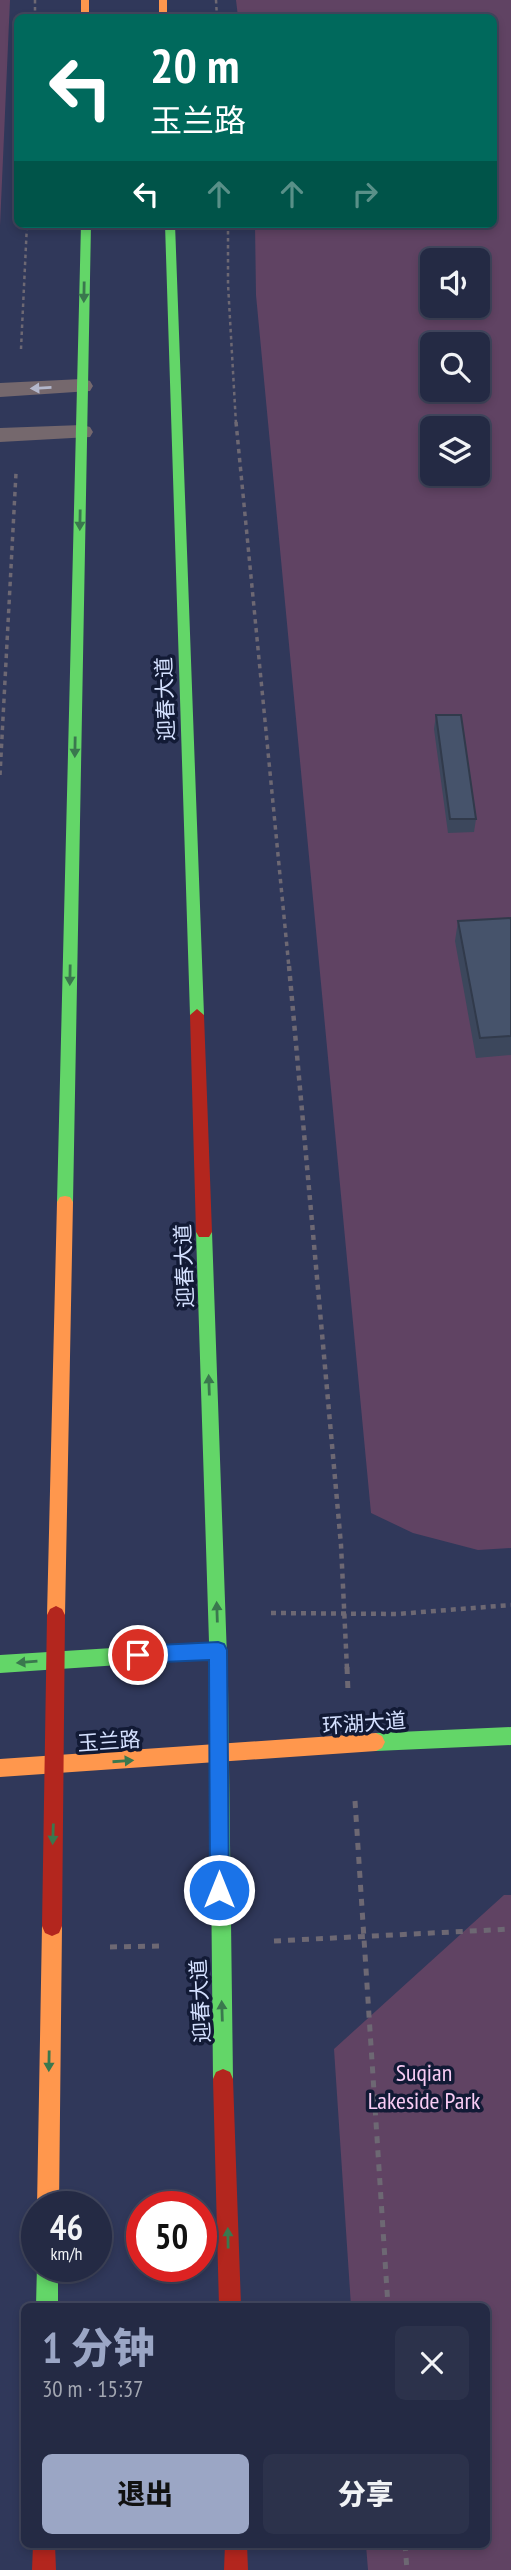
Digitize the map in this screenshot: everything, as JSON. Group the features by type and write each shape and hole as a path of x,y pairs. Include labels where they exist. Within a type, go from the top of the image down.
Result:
{"main road":[{"path":"48,2191 58,1659 57,1545 86,228"},
{"name":"迎春大道","path":"170,228 218,1650 219,1944 230,2303"},
{"path":"0,1664 218,1650"},
{"name":"环湖大道","path":"220,1754 511,1736"},
{"name":"玉兰路","path":"0,1768 220,1754"},
{"path":"47,2282 47,2303"},
{"path":"44,2548 44,2570"},
{"path":"236,2548 236,2570"}],"lane":[{"path":"10,389 82,386"},
{"path":"9,435 82,432"}],"path":[{"path":"10,389 27,228"},
{"path":"228,228 228,284 239,468 271,764 336,1489 367,2022 388,2303"},
{"path":"0,775 3,755 9,435"},
{"path":"405,2548 407,2570"}],"green space":[{"path":"0,0 10,0 0,226"},
{"path":"236,0 511,0 511,1548 478,1550 413,1533 371,1513 256,295 255,228 497,228 497,14 238,14"},
{"name":"Suqian Lakeside Park","path":"504,1895 511,1895 511,2570 368,2570 366,2548 490,2548 490,2303 351,2303 334,2049"}],"building":[{"path":"436,715 461,715 476,819 450,819"},
{"path":"511,918 511,1036 480,1038 458,921"}],"traffic: fast":[{"path":"65,1202 86,228"},
{"path":"170,228 197,1015"},
{"path":"204,1232 219,1686 223,2079"},
{"path":"0,1664 217,1650"},
{"path":"376,1742 511,1736"},
{"path":"47,2282 47,2303"}],"traffic: slow":[{"path":"85,0 85,14"},
{"path":"163,0 163,14"},
{"path":"56,1615 65,1202"},
{"path":"0,1768 376,1742"},
{"path":"48,2191 52,1926"}],"traffic: jam":[{"path":"197,1015 204,1232"},
{"path":"52,1926 56,1615"},
{"path":"223,2079 230,2303"},
{"path":"44,2548 44,2570"},
{"path":"236,2548 236,2570"}],"route":[{"path":"138,1655 218,1650 219,1890"}]}
